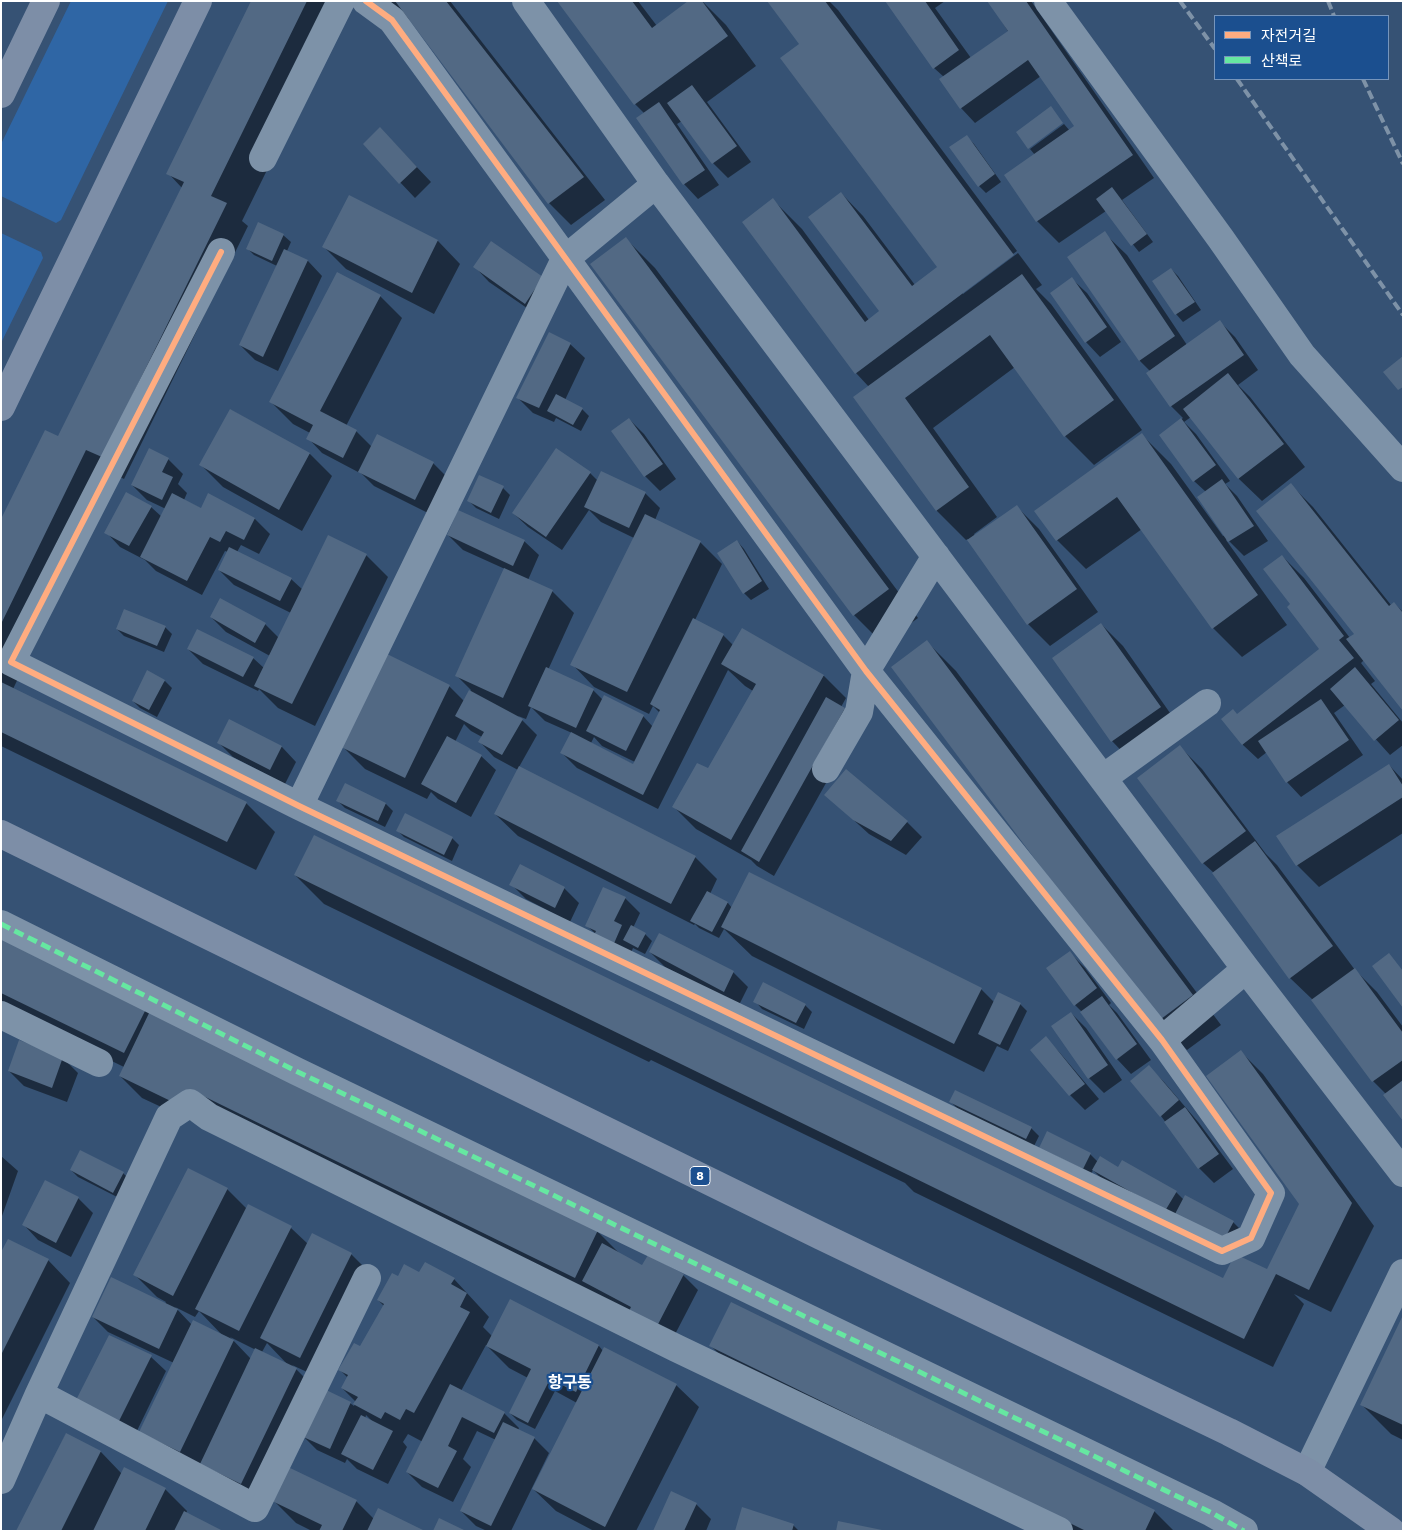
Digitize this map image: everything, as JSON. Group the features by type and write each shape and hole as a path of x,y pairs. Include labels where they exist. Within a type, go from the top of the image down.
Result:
{"main road":[{"path":"1,94 46,1"},
{"path":"1,407 198,1"},
{"name":"8","path":"1,834 830,1240 1229,1432 1307,1472 1391,1531"}],"street":[{"path":"262,158 340,1"},
{"path":"221,252 11,662 299,806 1222,1251 1251,1238 1272,1193 1162,1040 866,671 392,20 366,1"},
{"path":"526,1 656,184 1246,969 1403,1173"},
{"path":"1048,1 1215,231 1302,355 1403,468"},
{"path":"299,806 565,259 656,184"},
{"path":"826,769 859,712 866,671 936,556"},
{"path":"1103,778 1207,703"},
{"path":"1,924 296,1071 1212,1513 1244,1531"},
{"path":"1162,1040 1246,969"},
{"path":"1,1015 99,1062"},
{"path":"1,1480 39,1394 169,1117 190,1103 208,1117 676,1348 1059,1531"},
{"path":"1307,1472 1403,1273"},
{"path":"39,1394 255,1508 367,1278"}],"shaded area":[{"path":"71,1 168,1 61,220 56,223 1,196 1,144"},
{"path":"1,233 41,252 43,258 1,343"}],"building":[{"path":"251,1 307,1 211,196 227,203 102,457 86,450 1,624 1,519 45,430 58,436 184,182 166,174"},
{"path":"395,1 446,1 584,177 548,204"},
{"path":"557,1 632,1 652,28 688,1 702,1 728,36 634,105"},
{"path":"767,1 825,1 1014,255 855,374 742,222 773,198 865,322 879,311 808,217 841,192 912,286 937,267 780,58 799,44"},
{"path":"885,1 925,1 959,50 933,69"},
{"path":"987,1 1026,1 1133,155 1036,222 1004,175 1074,126 1028,60 960,109 939,79 1008,31"},
{"path":"692,85 737,146 712,164 667,103"},
{"path":"659,102 705,170 683,185 636,118"},
{"path":"1051,106 1063,123 1028,149 1016,132"},
{"path":"380,127 417,167 399,184 363,144"},
{"path":"967,135 995,174 978,187 949,147"},
{"path":"1112,187 1147,234 1131,246 1096,199"},
{"path":"349,195 438,240 412,293 322,247"},
{"path":"258,222 284,234 272,261 246,249"},
{"path":"1105,231 1175,336 1139,361 1067,257"},
{"path":"626,237 889,589 853,616 590,264"},
{"path":"491,241 543,277 525,304 473,267"},
{"path":"284,249 308,260 263,357 239,345"},
{"path":"1171,268 1195,302 1175,315 1152,281"},
{"path":"337,272 381,295 320,411 357,430 343,458 306,439 313,425 269,402"},
{"path":"1022,274 1114,400 1064,437 990,335 905,398 969,487 936,511 853,397"},
{"path":"1072,277 1107,327 1085,343 1050,293"},
{"path":"1220,320 1244,355 1170,407 1146,373"},
{"path":"549,332 571,343 539,408 516,398"},
{"path":"1403,356 1403,387 1398,390 1383,372"},
{"path":"1228,373 1284,444 1238,479 1183,409"},
{"path":"556,394 583,408 573,425 547,411"},
{"path":"230,409 310,453 279,510 199,465"},
{"path":"629,418 663,464 644,477 611,431"},
{"path":"1181,418 1216,465 1193,482 1159,435"},
{"path":"1142,433 1258,595 1212,629 1117,497 1056,541 1034,511"},
{"path":"377,434 434,462 415,500 358,472"},
{"path":"149,448 169,458 162,472 173,477 162,500 131,485"},
{"path":"556,448 591,472 546,537 512,513"},
{"path":"601,471 646,492 629,528 584,507"},
{"path":"479,475 504,486 491,513 467,501"},
{"path":"1222,479 1254,526 1228,542 1197,497"},
{"path":"1291,483 1389,606 1394,602 1403,613 1403,711 1346,639 1354,634 1256,511"},
{"path":"126,492 152,506 129,546 104,533"},
{"path":"172,493 201,508 208,493 255,518 244,540 226,531 220,542 210,537 187,581 140,557"},
{"path":"1017,505 1077,589 1027,625 967,540"},
{"path":"458,510 525,540 513,566 447,535"},
{"path":"645,514 701,541 627,692 570,665"},
{"path":"328,535 367,554 292,704 254,686"},
{"path":"737,540 762,581 743,594 717,553"},
{"path":"229,547 292,578 280,601 218,570"},
{"path":"1282,555 1344,636 1339,640 1354,658 1242,745 1221,719 1233,709 1237,714 1319,649 1287,607 1290,604 1263,569"},
{"path":"504,568 553,590 503,698 455,676"},
{"path":"220,598 266,623 255,643 210,617"},
{"path":"124,609 166,626 157,646 116,629"},
{"path":"693,618 724,634 643,795 560,753 571,732 633,764 660,710 650,704"},
{"path":"1101,623 1161,707 1111,742 1052,658"},
{"path":"742,628 824,675 731,840 672,807 697,763 708,768 756,684 721,664"},
{"path":"197,629 254,657 243,677 187,649"},
{"path":"927,640 1193,995 1157,1022 891,667"},
{"path":"387,654 450,685 405,778 341,747"},
{"path":"546,667 594,689 576,728 528,706"},
{"path":"1355,667 1399,720 1374,741 1330,689"},
{"path":"147,670 165,680 149,710 132,701"},
{"path":"1,682 247,802 227,842 1,732"},
{"path":"469,690 523,719 502,755 478,742 484,732 455,716"},
{"path":"604,695 644,715 626,751 586,731"},
{"path":"826,697 845,708 759,862 741,851"},
{"path":"1321,699 1349,740 1286,783 1258,741"},
{"path":"229,719 282,746 270,770 217,743"},
{"path":"447,736 482,755 456,803 421,784"},
{"path":"1180,745 1246,831 1202,864 1137,778"},
{"path":"1389,764 1403,786 1403,797 1296,866 1276,836"},
{"path":"519,766 696,856 671,904 494,814"},
{"path":"846,769 908,821 891,841 853,820 824,795"},
{"path":"345,783 386,803 378,821 336,801"},
{"path":"405,813 453,837 444,855 396,831"},
{"path":"314,835 1223,1278 1235,1254 1267,1269 1299,1204 1206,1076 1241,1050 1352,1203 1309,1290 1276,1274 1244,1339 294,875"},
{"path":"1255,841 1333,946 1289,979 1212,873"},
{"path":"520,864 565,887 555,908 509,885"},
{"path":"749,872 982,988 954,1044 721,927"},
{"path":"603,887 626,897 614,921 622,925 612,948 592,939 596,931 585,926"},
{"path":"707,891 728,902 712,932 690,921"},
{"path":"631,925 646,933 638,948 623,940"},
{"path":"659,933 734,971 724,992 649,952"},
{"path":"1,934 148,1005 124,1053 1,993"},
{"path":"1070,951 1097,988 1074,1006 1046,968"},
{"path":"1389,953 1403,971 1403,1008 1372,966"},
{"path":"1355,968 1403,1033 1403,1060 1372,1082 1311,1000"},
{"path":"763,982 806,1004 796,1023 753,1002"},
{"path":"998,992 1021,1003 1000,1045 978,1034"},
{"path":"1102,996 1137,1044 1116,1060 1080,1012"},
{"path":"150,1011 598,1230 575,1278 189,1089 181,1106 119,1076"},
{"path":"1071,1012 1108,1065 1088,1079 1051,1026"},
{"path":"1046,1036 1085,1084 1069,1096 1030,1050"},
{"path":"19,1040 63,1057 52,1088 8,1071"},
{"path":"1149,1065 1179,1100 1160,1117 1130,1081"},
{"path":"1403,1080 1403,1121 1383,1095"},
{"path":"955,1090 1032,1127 1026,1139 949,1102"},
{"path":"1185,1107 1219,1154 1198,1169 1164,1122"},
{"path":"1047,1131 1091,1153 1083,1169 1039,1148"},
{"path":"80,1150 124,1172 113,1193 70,1170"},
{"path":"1100,1156 1118,1167 1122,1160 1177,1191 1165,1211 1092,1170"},
{"path":"188,1168 228,1188 173,1296 133,1275"},
{"path":"45,1180 79,1197 56,1243 22,1225"},
{"path":"1185,1195 1234,1221 1224,1240 1175,1214"},
{"path":"248,1204 292,1226 239,1331 195,1309"},
{"path":"312,1233 352,1253 300,1358 260,1338"},
{"path":"8,1239 49,1259 1,1355 1,1252"},
{"path":"602,1243 642,1265 648,1255 684,1274 655,1330 627,1315 631,1307 582,1281"},
{"path":"425,1262 455,1278 451,1284 467,1293 460,1307 470,1312 414,1413 406,1409 400,1420 385,1412 381,1419 353,1404 358,1397 341,1388 348,1375 338,1370 354,1343 360,1346 384,1304 377,1300 392,1273 398,1276 404,1264 419,1272"},
{"path":"111,1277 178,1309 159,1349 92,1317"},
{"path":"510,1299 599,1345 576,1392 550,1379 528,1423 509,1413 531,1369 486,1346"},
{"path":"731,1302 1155,1510 1145,1531 1086,1531 709,1346"},
{"path":"1403,1315 1403,1425 1360,1405"},
{"path":"193,1320 234,1340 180,1452 139,1432"},
{"path":"109,1335 152,1355 117,1425 74,1404"},
{"path":"604,1347 677,1384 605,1527 532,1489"},
{"path":"255,1348 297,1368 241,1484 200,1464"},
{"path":"450,1384 505,1412 494,1433 462,1417 448,1446 457,1451 438,1488 406,1472"},
{"path":"322,1388 351,1402 330,1449 301,1436"},
{"path":"361,1415 393,1431 373,1470 341,1454"},
{"path":"503,1422 535,1437 491,1526 460,1511"},
{"path":"66,1433 101,1451 61,1531 16,1531"},
{"path":"124,1467 166,1488 145,1531 93,1531"},
{"path":"288,1467 357,1500 342,1531 319,1531 322,1525 272,1501"},
{"path":"671,1491 697,1503 684,1531 653,1531"},
{"path":"742,1507 794,1524 792,1531 735,1531"},
{"path":"378,1508 425,1531 367,1531"},
{"path":"184,1511 223,1531 174,1531"},
{"path":"439,1518 466,1531 433,1531"},
{"path":"838,1521 882,1530 882,1531 836,1531"}],"railway":[{"path":"1180,1 1214,48"},
{"path":"1328,1 1334,15"},
{"path":"1238,80 1403,315"},
{"path":"1363,80 1403,164"}],"marked path":[{"path":"1,924 296,1071 1212,1513 1244,1531"}],"cycle path":[{"path":"221,252 11,662 299,806 1222,1251 1251,1238 1271,1193 1162,1040 866,671 392,20 366,1"}],"district":[{"name":"항구동","path":"570,1383"}]}
